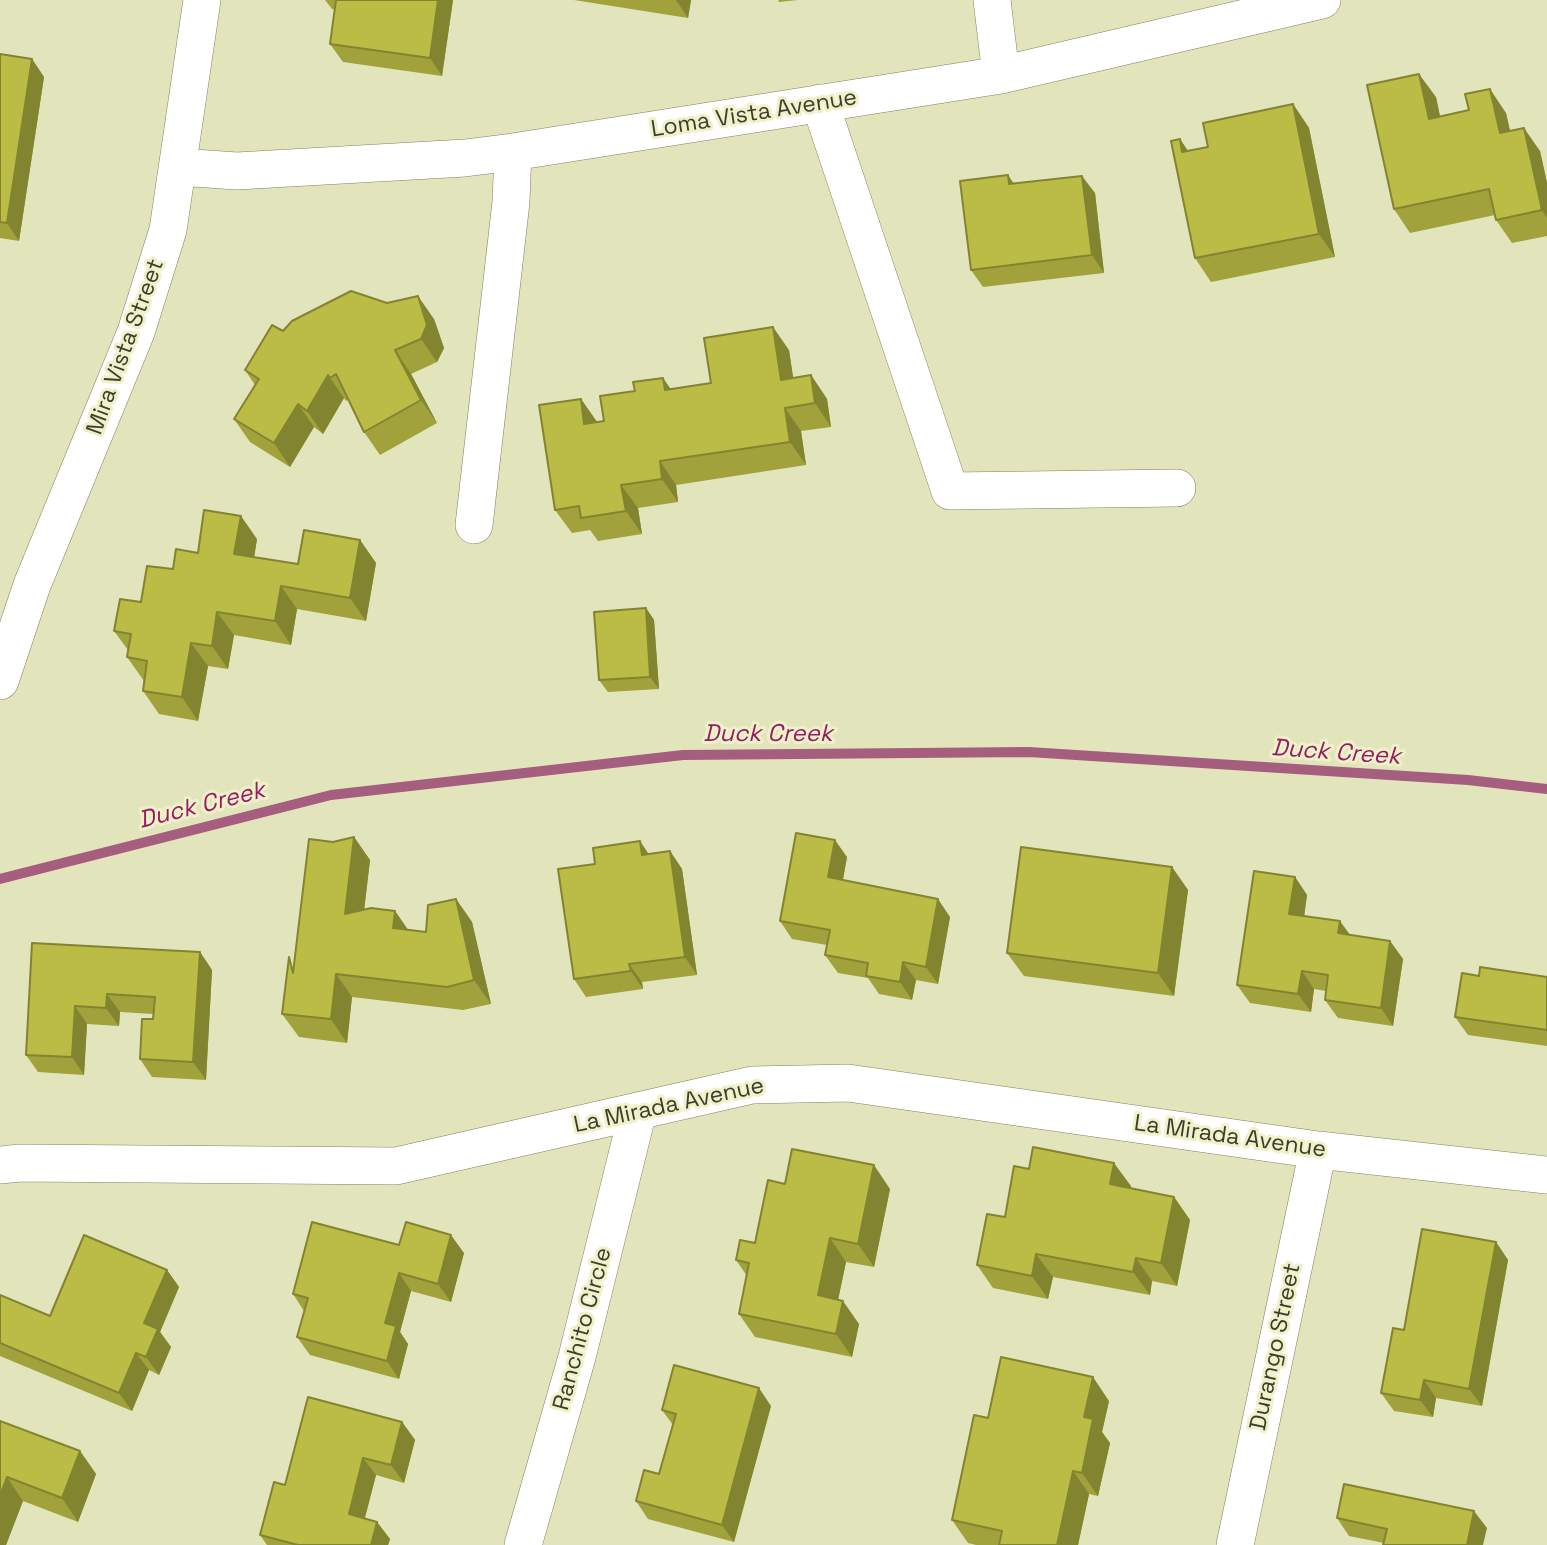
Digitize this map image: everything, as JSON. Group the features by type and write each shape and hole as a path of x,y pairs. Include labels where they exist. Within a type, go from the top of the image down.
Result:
{"street":[{"name":"Mira Vista Street","path":"0,681 32,585 136,332 168,230 202,0"},
{"path":"992,0 1001,75"},
{"name":"Loma Vista Avenue","path":"179,167 237,171 465,158 513,152 1001,75 1322,0"},
{"path":"820,103 950,491 1177,488"},
{"path":"474,525 511,202 513,152"},
{"name":"La Mirada Avenue","path":"0,1165 396,1166 752,1085 848,1083 1318,1150 1547,1175"},
{"name":"Ranchito Circle","path":"523,1545 577,1357 638,1111"},
{"name":"Durango Street","path":"1235,1545 1318,1150"}],"building":[{"path":"336,0 438,0 430,58 330,44"},
{"path":"0,54 32,59 7,223 0,222"},
{"path":"1419,74 1429,119 1469,110 1465,94 1490,89 1500,133 1524,128 1542,210 1496,220 1489,189 1394,209 1367,85"},
{"path":"1293,104 1319,234 1195,258 1171,141 1180,139 1182,152 1208,147 1203,123"},
{"path":"1008,175 1009,184 1082,176 1092,255 971,270 960,181"},
{"path":"351,291 387,303 418,296 427,325 421,339 395,350 421,400 364,432 336,374 330,378 328,375 307,411 298,404 274,443 234,419 259,379 245,370 272,325 283,331 292,321"},
{"path":"773,327 781,380 811,375 815,403 785,408 790,442 660,461 662,479 621,485 626,511 581,518 579,506 555,510 539,405 581,399 584,424 604,421 600,396 635,391 633,382 663,378 665,390 711,383 704,338"},
{"path":"204,510 241,516 234,554 298,564 304,530 360,540 350,598 281,586 275,621 217,612 212,646 191,643 182,697 143,691 147,661 127,657 131,634 114,631 120,599 141,602 147,566 173,569 176,549 198,553"},
{"path":"646,608 650,677 599,680 594,612"},
{"path":"796,833 835,840 828,877 938,899 926,967 903,962 900,982 866,976 868,963 825,955 830,930 780,921"},
{"path":"354,837 345,914 371,908 395,911 393,928 426,932 428,905 456,899 474,980 447,987 336,974 331,1019 282,1014 289,957 293,973 309,839 333,842"},
{"path":"640,841 642,855 670,851 685,957 629,964 631,971 574,979 558,869 595,864 593,848"},
{"path":"1021,847 1172,867 1158,973 1007,953"},
{"path":"1254,871 1295,877 1289,914 1340,921 1338,933 1390,941 1381,1008 1325,1000 1328,975 1302,971 1298,994 1237,985"},
{"path":"32,943 200,952 193,1062 140,1059 142,1019 153,1019 155,997 107,994 106,1008 75,1006 72,1057 26,1055"},
{"path":"1480,967 1547,977 1547,1030 1455,1017 1462,973 1479,976"},
{"path":"1033,1147 1114,1163 1110,1184 1174,1197 1161,1263 1136,1258 1133,1272 1036,1254 1032,1276 977,1265 987,1214 1005,1217 1014,1166 1029,1169"},
{"path":"792,1149 874,1165 858,1244 830,1238 818,1295 843,1301 836,1334 739,1314 749,1263 736,1260 740,1240 755,1243 768,1180 785,1184"},
{"path":"312,1222 399,1245 406,1222 451,1235 438,1284 399,1273 385,1323 396,1326 387,1361 297,1337 308,1298 293,1294"},
{"path":"1422,1229 1496,1242 1469,1389 1424,1380 1420,1400 1381,1393 1393,1328 1404,1330"},
{"path":"84,1235 167,1270 144,1323 158,1329 146,1357 136,1353 119,1393 0,1343 0,1295 50,1316"},
{"path":"1001,1357 1093,1377 1084,1417 1093,1419 1082,1473 1073,1471 1057,1545 999,1545 1002,1531 952,1520 974,1415 988,1418"},
{"path":"674,1365 759,1388 722,1525 636,1501 644,1470 659,1474 676,1414 662,1410"},
{"path":"308,1397 402,1422 391,1465 363,1458 349,1514 377,1522 371,1545 298,1545 260,1535 274,1482 285,1485"},
{"path":"0,1421 80,1451 62,1498 7,1477 0,1496"},
{"path":"1344,1484 1474,1511 1467,1545 1383,1545 1387,1529 1337,1518"}],"waterway":[{"name":"Duck Creek","path":"0,879 331,795 683,755 1029,752 1468,780 1547,789"}]}
